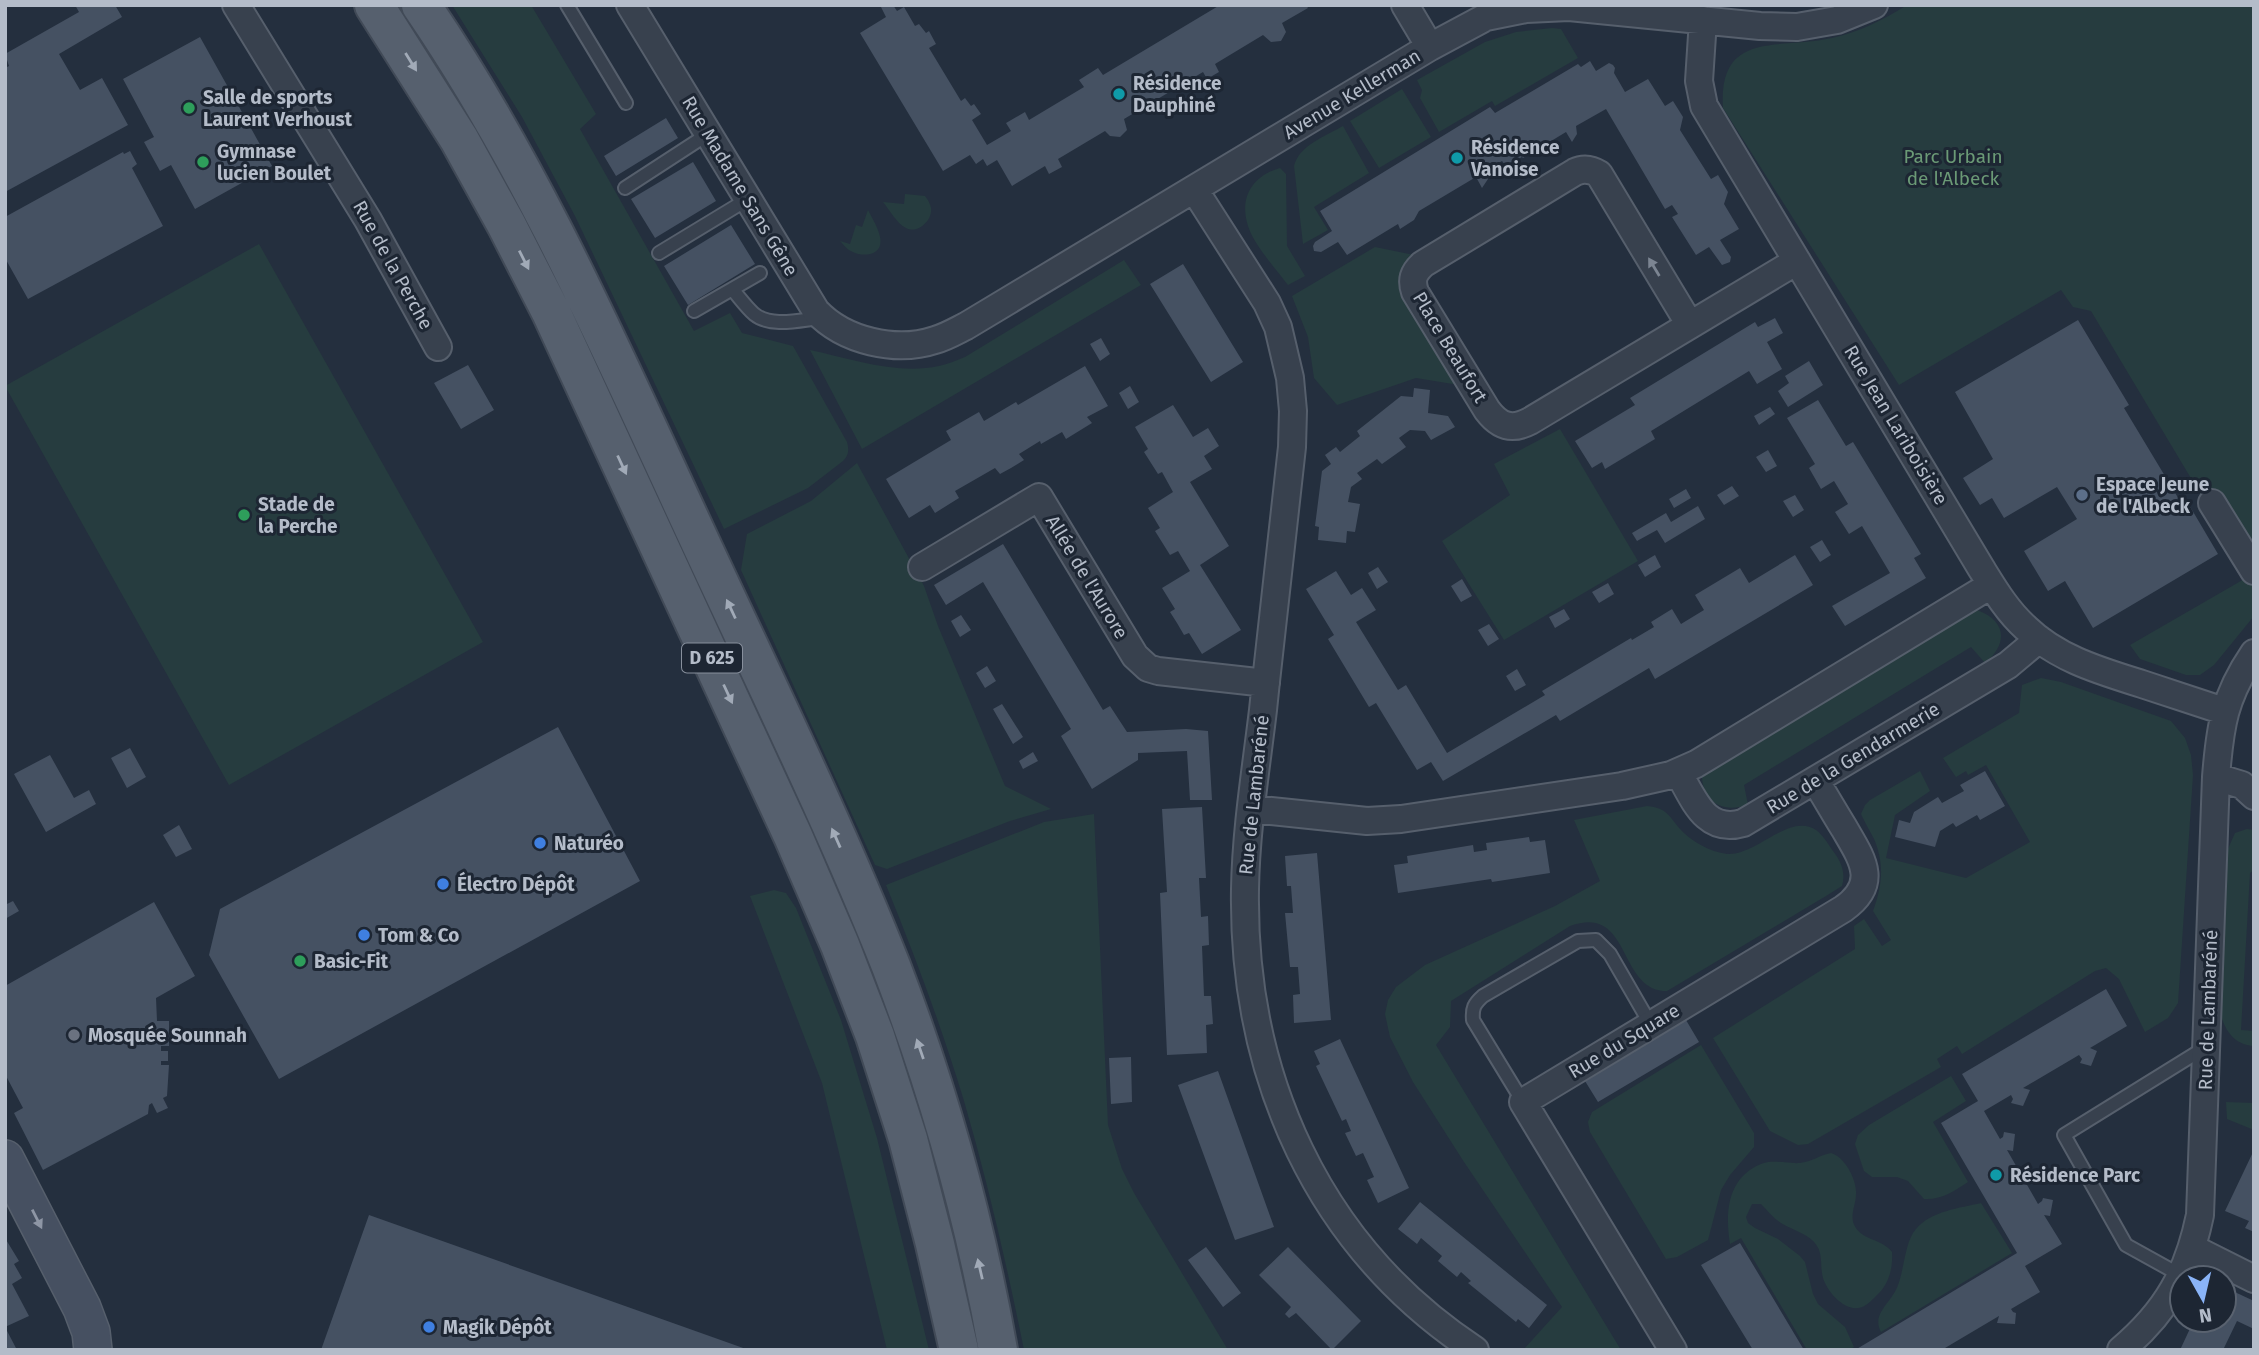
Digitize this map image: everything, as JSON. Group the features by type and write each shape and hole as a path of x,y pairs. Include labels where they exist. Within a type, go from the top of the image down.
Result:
{"main road":[{"name":"D 625","path":"374,5 459,139 551,312 816,887 866,1011 901,1115 923,1193 959,1350"},
{"name":"D 625","path":"421,5 498,129 578,278 853,876 902,996 939,1110 965,1204 998,1350"}],"street":[{"name":"Rue de la Perche","path":"236,5 368,220 438,347"},
{"name":"Rue Madame Sans Gêne","path":"630,5 811,304 832,327 872,341"},
{"path":"1405,5 1430,47"},
{"name":"Avenue Kellerman","path":"872,341 918,344 950,334 1430,47 1486,17 1526,9 1569,7 1775,27 1812,26 1850,16 1874,5"},
{"name":"Rue Jean Lariboisière","path":"1703,20 1699,81 1704,106 1992,584 2015,617 2039,639 2065,656 2101,671 2224,711"},
{"name":"Place Beaufort","path":"1689,325 1599,174 1594,170 1581,169 1423,264 1413,276 1415,292 1487,410 1499,424 1507,427 1523,425 1797,261"},
{"name":"Rue de Lambaréné","path":"1194,189 1267,303 1280,336 1290,377 1293,411 1292,447 1245,888 1254,1017 1283,1115 1309,1168 1359,1245 1389,1279 1424,1312 1475,1350"},
{"name":"Allée de l'Aurore","path":"922,567 1039,498 1135,656 1148,668 1266,683"},
{"path":"2212,503 2254,571"},
{"path":"1252,809 1367,821 1401,819 1622,786 1678,772 1696,764 1992,584"},
{"name":"Rue de la Gendarmerie","path":"1678,772 1706,816 1717,824 1730,826 1749,820 2008,666 2039,639"},
{"name":"Rue de Lambaréné","path":"2186,1264 2202,1201 2216,777 2224,711 2235,684 2254,653"},
{"path":"2216,777 2242,785 2254,796"},
{"name":"Rue du Square","path":"1523,1102 1843,909 1861,892 1865,870 1861,856 1815,780"},
{"path":"1523,1102 1673,1350"},
{"path":"5,1159 82,1308 91,1332 93,1350"},
{"path":"2192,1248 2254,1279"},
{"name":"Rue de Lambaréné","path":"2121,1350 2155,1317 2168,1299"}],"lane":[{"path":"567,5 626,103"},
{"path":"625,188 708,134"},
{"path":"659,253 748,199"},
{"path":"694,310 760,273"},
{"path":"732,289 754,314 765,320 822,318"},
{"path":"1523,1102 1474,1020 1472,1010 1483,996 1578,941 1596,940 1610,954 1651,1025"},
{"path":"2168,1268 2126,1245 2064,1135 2206,1046"}],"green space":[{"path":"452,5 531,5 596,114 580,129 694,331 730,313 742,333 793,346 847,442 848,452 843,461 808,488 724,529 575,216 522,117"},
{"name":"Parc Urbain de l'Albeck","path":"1907,5 2254,5 2254,616 2214,665 2200,675 2186,675 2140,659 2130,645 2246,578 2244,567 2091,311 2073,307 2061,290 1899,385 1723,108 1724,83 1731,65 1742,54 1756,48 1832,38 1871,25"},
{"path":"1561,29 1578,58 1495,106 1492,101 1439,132 1420,98 1422,90 1417,80 1485,42 1516,32"},
{"path":"1402,89 1431,137 1379,168 1350,121"},
{"path":"1343,126 1369,173 1314,207 1328,230 1303,244 1294,166 1301,152 1307,147"},
{"path":"1280,168 1286,174 1287,246 1305,276 1288,285 1255,241 1248,226 1245,206 1255,182"},
{"path":"905,194 925,196 930,205 928,220 918,228 903,226 883,202 904,204"},
{"path":"868,210 878,230 880,243 873,253 858,254 840,241 850,244 856,225 862,227"},
{"name":"Stade de la Perche","path":"259,244 483,642 229,785 5,386"},
{"path":"1375,247 1414,255 1459,385 1416,378 1337,405 1314,378 1308,337 1292,296"},
{"path":"1124,260 1141,285 862,449 810,350 907,369 942,365 965,357"},
{"path":"1560,429 1638,561 1504,640 1442,541 1510,495 1494,464"},
{"path":"857,463 924,586 1005,786 1051,809 1010,821 887,869 875,865 741,570 747,534 811,501"},
{"path":"1977,610 1994,620 2001,633 1998,648 1985,663 1971,647 1744,785 1748,805 1728,808 1713,802 1708,796 1702,780 1702,769 1969,612"},
{"path":"2041,678 2061,682 2171,721 2185,738 2191,755 2193,775 2178,1003 2168,1018 2145,1032 2119,979 2106,968 2095,971 1962,1054 1957,1046 1937,1059 1941,1067 1808,1144 1798,1145 1770,1131 1713,1038 1855,949 1854,926 1864,919 1882,946 1891,940 1873,911 1880,884 1880,858 1861,814 1870,800 1920,771 1930,791 1895,815 1886,858 1966,878 2030,842 1986,765 1968,775 1966,771 1956,777 1943,758 2019,713 2022,685"},
{"path":"1647,806 1659,808 1666,813 1695,842 1727,854 1750,849 1795,826 1816,830 1840,863 1843,872 1842,886 1667,991 1651,987 1639,978 1615,936 1604,926 1590,922 1570,926 1451,1001 1450,1027 1436,1045 1621,1350 1523,1350 1562,1307 1413,1082 1390,1037 1385,1014 1388,1000 1396,987 1425,965 1555,906 1600,881 1574,820"},
{"path":"1094,814 1108,1125 1122,1169 1134,1193 1228,1350 1024,1350 997,1225 964,1101 928,992 886,885 1044,822"},
{"path":"2254,830 2254,870 2250,873 2241,1030 2254,1031 2254,1046 2236,1040 2225,1026 2221,1015 2227,851 2235,833"},
{"path":"774,890 786,893 796,908 841,1020 877,1138 929,1350 887,1350 822,1083 750,896"},
{"path":"1701,1045 1754,1133 1754,1147 1721,1190 1708,1240 1677,1257 1666,1259 1590,1132 1588,1122 1592,1112"},
{"path":"1951,1076 1966,1101 1933,1122 1968,1182 1953,1192 1924,1199 1908,1181 1897,1177 1872,1177 1864,1171 1855,1144 1858,1135 1869,1125"},
{"path":"2226,1102 2254,1103 2254,1130 2227,1119"},
{"path":"1831,1153 1845,1164 1854,1182 1856,1194 1853,1222 1856,1228 1892,1252 1887,1281 1868,1303 1852,1308 1841,1303 1832,1294 1823,1278 1819,1250 1810,1238 1778,1221 1761,1204 1752,1204 1746,1217 1748,1223 1778,1239 1805,1262 1818,1304 1845,1327 1854,1347 1850,1350 1807,1350 1741,1238 1730,1244 1729,1209 1735,1187 1750,1170 1770,1162 1800,1163"},
{"path":"1981,1203 2012,1253 1881,1332 1880,1314 1898,1285 1912,1234 1922,1223 1938,1214"}],"building":[{"path":"75,5 115,5 122,17 59,54 80,90 102,78 128,125 5,192 5,68 9,66 5,54 79,12"},
{"name":"Résidence Dauphiné","path":"893,5 897,11 904,7 915,26 919,24 926,33 929,31 936,44 929,48 961,101 965,98 971,106 974,104 981,114 972,120 987,145 1011,131 1006,123 1025,112 1029,120 1084,87 1079,80 1098,68 1103,75 1220,5 1306,5 1308,8 1282,23 1286,32 1281,41 1271,42 1263,35 1215,64 1219,72 1207,79 1203,72 1124,119 1127,130 1120,137 1110,136 1105,131 1058,159 1062,167 1049,174 1045,166 1012,186 997,160 987,166 983,159 976,164 970,155 943,171 860,33 886,17 881,7"},
{"name":"Salle de sports Laurent Verhoust","path":"200,37 272,166 195,209 171,165 160,171 144,142 154,137 123,79"},
{"name":"Résidence Vanoise","path":"1590,61 1596,71 1609,63 1613,65 1614,73 1625,92 1648,79 1665,106 1673,101 1683,117 1680,130 1711,179 1718,175 1728,192 1724,204 1739,229 1720,240 1731,257 1730,262 1722,265 1709,247 1696,255 1672,217 1678,214 1672,205 1665,209 1606,109 1576,126 1577,134 1572,142 1566,132 1510,163 1514,170 1512,177 1506,176 1501,169 1506,166 1502,161 1486,170 1488,179 1482,188 1476,177 1419,211 1414,220 1400,229 1398,224 1347,255 1338,242 1321,252 1314,251 1315,242 1332,231 1320,211 1490,107 1495,113 1578,64 1581,67"},
{"path":"666,118 678,138 616,176 604,156"},
{"path":"130,151 137,164 132,168 163,226 28,299 5,258 5,217 123,152 124,154"},
{"path":"693,162 716,201 655,238 631,199"},
{"path":"731,225 755,264 688,305 664,266"},
{"path":"1183,264 1243,362 1211,382 1150,284"},
{"path":"1775,318 1783,333 1767,342 1782,369 1757,384 1749,371 1651,431 1655,439 1605,469 1602,462 1592,468 1575,441 1635,405 1630,398 1755,322 1758,327"},
{"path":"2078,320 2129,405 2124,408 2180,501 2185,498 2218,554 2093,628 2065,581 2048,591 2024,551 2077,519 2057,487 2004,518 1992,498 1980,505 1963,478 1993,459 1955,392"},
{"path":"1101,338 1110,354 1100,361 1090,344"},
{"path":"1809,361 1823,385 1788,407 1778,391 1789,383 1785,376"},
{"path":"468,365 494,410 461,429 434,383"},
{"path":"1085,366 1108,406 1087,417 1092,423 1066,439 1062,432 1041,444 1040,441 1019,454 1024,460 1011,468 1000,474 995,468 955,491 959,498 935,513 930,505 909,518 886,479 951,440 946,431 979,412 984,421 1016,402 1018,405"},
{"path":"1130,386 1139,402 1128,409 1119,393"},
{"path":"1414,388 1430,390 1428,413 1448,416 1455,427 1431,440 1425,431 1410,430 1399,438 1406,447 1382,464 1377,459 1357,473 1362,479 1351,487 1348,502 1360,504 1355,532 1347,531 1346,543 1318,540 1319,527 1315,526 1322,471 1331,464 1325,455 1336,447 1340,452 1360,436 1357,431 1401,396 1413,397"},
{"path":"1818,400 1846,446 1853,442 1921,554 1914,558 1926,578 1845,626 1832,606 1890,573 1862,526 1849,534 1835,512 1848,504 1834,481 1821,489 1809,468 1815,464 1787,418"},
{"path":"1173,405 1193,437 1208,428 1219,446 1204,456 1212,469 1190,482 1229,546 1200,565 1241,630 1202,654 1189,633 1184,635 1170,612 1175,609 1162,588 1190,571 1178,551 1170,555 1155,531 1160,528 1148,508 1173,492 1162,472 1158,474 1144,452 1148,449 1135,427"},
{"path":"1770,407 1775,414 1759,425 1754,416"},
{"path":"1768,450 1777,466 1766,472 1756,457"},
{"path":"1732,486 1739,496 1724,505 1717,495"},
{"path":"1686,489 1691,498 1674,508 1669,499"},
{"path":"1795,495 1804,510 1793,517 1783,501"},
{"path":"1698,506 1705,519 1665,543 1657,530 1637,541 1632,533 1666,513 1671,522"},
{"path":"1822,540 1831,555 1820,562 1810,547"},
{"path":"1003,544 1103,710 1110,706 1127,732 1186,729 1208,731 1212,800 1190,800 1187,751 1138,753 1138,760 1092,789 1061,736 1071,729 983,582 946,605 934,585"},
{"path":"1655,555 1661,567 1645,577 1638,565"},
{"path":"1795,555 1813,585 1655,679 1649,668 1560,721 1556,715 1443,781 1431,762 1417,770 1376,703 1369,707 1328,639 1334,635 1306,589 1336,571 1351,595 1362,588 1376,610 1356,622 1398,690 1406,685 1447,753 1545,695 1542,691 1654,627 1651,622 1672,609 1681,624 1704,610 1695,595 1740,568 1749,583"},
{"path":"1378,567 1388,582 1377,589 1368,573"},
{"path":"1462,579 1472,596 1461,602 1451,586"},
{"path":"1608,583 1614,594 1599,603 1592,592"},
{"path":"1564,609 1570,619 1555,628 1549,617"},
{"path":"961,615 971,630 960,637 951,621"},
{"path":"1489,624 1499,639 1488,646 1478,630"},
{"path":"987,666 996,681 985,688 976,673"},
{"path":"1517,669 1526,685 1515,691 1506,676"},
{"path":"1002,704 1023,737 1013,744 993,709"},
{"path":"558,727 640,881 279,1079 209,955 220,909"},
{"path":"130,748 146,777 127,788 111,758"},
{"path":"1033,752 1038,761 1023,769 1019,761"},
{"path":"50,755 74,798 89,790 96,804 46,832 14,774"},
{"path":"1985,771 2005,806 1980,820 1977,815 1956,827 1953,823 1940,831 1935,847 1895,837 1899,820 1910,823 1914,812 1938,797 1942,803 1964,791 1960,785"},
{"path":"1202,807 1206,878 1199,878 1201,917 1208,916 1209,945 1202,946 1204,996 1211,996 1213,1024 1206,1025 1207,1053 1167,1055 1160,893 1167,892 1162,809"},
{"path":"179,825 192,849 176,857 163,835"},
{"path":"1529,837 1530,842 1545,840 1550,873 1398,893 1394,865 1408,863 1407,856 1473,845 1474,852 1487,850 1486,843"},
{"path":"1317,853 1331,1020 1294,1023 1293,995 1300,994 1298,967 1290,967 1285,913 1293,913 1291,886 1287,886 1285,856"},
{"path":"13,901 19,911 5,919 5,905"},
{"name":"Mosquée Sounnah","path":"154,902 195,976 156,998 157,1021 169,1021 169,1046 161,1046 161,1051 168,1051 168,1061 161,1061 161,1065 169,1065 167,1096 163,1098 168,1108 157,1113 152,1103 149,1105 148,1114 43,1170 14,1113 23,1108 5,1074 5,986"},
{"name":"Résidence Parc","path":"2106,989 2127,1026 2090,1048 2097,1051 2091,1066 2080,1063 2082,1059 2079,1055 2023,1088 2030,1090 2023,1106 2011,1103 2011,1095 1984,1111 2000,1139 2004,1132 2015,1134 2013,1151 2007,1150 2038,1204 2043,1198 2053,1200 2050,1216 2044,1215 2062,1244 2025,1266 2040,1292 2011,1309 2016,1313 2015,1324 1997,1323 1999,1316 1945,1348 1949,1350 1855,1350 2017,1253 1941,1123 1978,1101 1962,1074"},
{"path":"1686,1020 1699,1042 1598,1102 1585,1081"},
{"path":"1340,1039 1409,1188 1378,1203 1367,1180 1374,1177 1363,1153 1356,1156 1345,1133 1351,1131 1346,1119 1342,1121 1316,1066 1320,1064 1314,1051"},
{"path":"1131,1057 1132,1102 1111,1104 1109,1058"},
{"path":"1218,1071 1274,1227 1235,1240 1178,1085"},
{"path":"2254,1150 2254,1232 2245,1228 2249,1221 2225,1211"},
{"path":"1420,1202 1547,1305 1529,1328 1518,1319 1516,1322 1468,1283 1471,1281 1461,1272 1457,1277 1438,1261 1442,1256 1421,1238 1417,1244 1398,1229"},
{"path":"369,1215 746,1349 746,1350 321,1350"},
{"path":"5,1238 19,1261 14,1264 22,1278 12,1284 29,1316 5,1327"},
{"path":"1740,1243 1804,1350 1753,1350 1701,1265"},
{"path":"1206,1247 1241,1293 1223,1307 1188,1260"},
{"path":"1288,1247 1361,1321 1332,1350 1296,1313 1289,1318 1285,1314 1291,1307 1259,1275"},
{"path":"2238,1294 2254,1301 2254,1329 2238,1321"},
{"path":"5,1327 17,1350 5,1350"},
{"path":"2187,1334 2231,1334 2223,1350 2180,1350"}],"place":[{"name":"Résidence Dauphiné","path":"1119,94"},
{"name":"Salle de sports Laurent Verhoust","path":"189,108"},
{"name":"Résidence Vanoise","path":"1457,158"},
{"name":"Gymnase lucien Boulet","path":"203,162"},
{"name":"Espace Jeune de l'Albeck","path":"2082,495"},
{"name":"Stade de la Perche","path":"244,515"},
{"name":"Naturéo","path":"540,843"},
{"name":"Électro Dépôt","path":"443,884"},
{"name":"Tom & Co","path":"364,935"},
{"name":"Basic-Fit","path":"300,961"},
{"name":"Mosquée Sounnah","path":"74,1035"},
{"name":"Résidence Parc","path":"1996,1175"},
{"name":"Magik Dépôt","path":"429,1327"}]}
